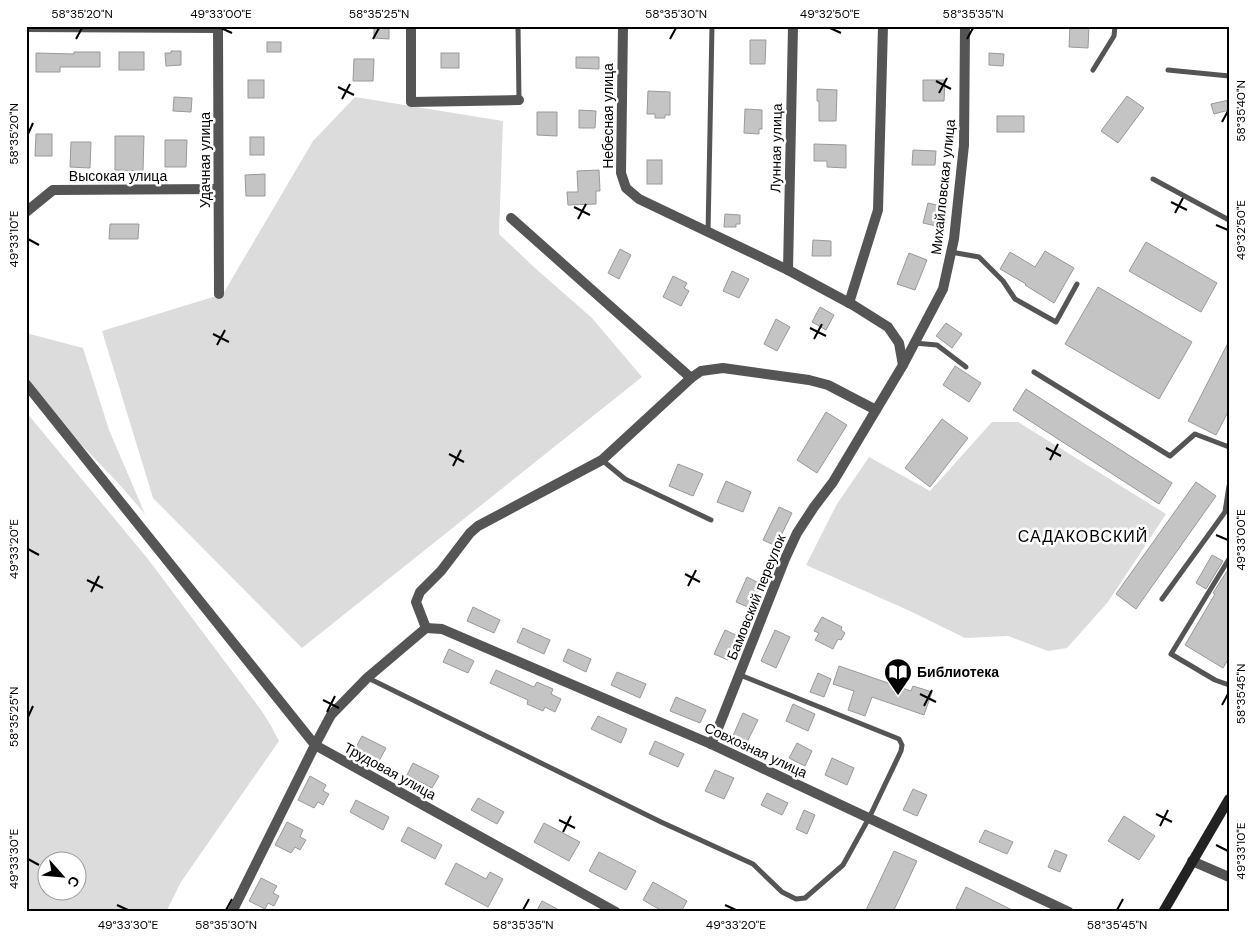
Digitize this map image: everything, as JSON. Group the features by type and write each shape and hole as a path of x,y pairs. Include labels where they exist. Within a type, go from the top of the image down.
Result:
{"main road":[{"path":"1163,912 1229,799"}],"street":[{"path":"411,26 411,102 519,100"},
{"name":"Небесная улица","path":"623,26 621,173 626,188 638,199 708,233"},
{"name":"Лунная улица","path":"788,270 792,26"},
{"path":"849,303 878,210 883,26"},
{"name":"Михайловская улица","path":"943,289 954,239 964,145 966,26"},
{"path":"26,27 218,27"},
{"name":"Удачная улица","path":"218,27 219,294"},
{"name":"Высокая улица","path":"26,212 52,190 218,189"},
{"path":"511,218 691,378"},
{"path":"708,233 788,270 849,303 888,327 899,343 902,365"},
{"name":"Бамовский переулок","path":"711,744 785,559 798,532 833,482 876,410 943,289"},
{"path":"232,912 331,715 367,678 426,628 416,602 420,592 441,571 470,533 478,526 602,460 691,378 700,372 723,368 809,380 828,385 876,410"},
{"path":"26,384 315,745"},
{"name":"Совхозная улица","path":"426,628 442,629 711,744 1069,912"},
{"name":"Трудовая улица","path":"315,745 616,912"},
{"path":"1192,861 1229,876"}],"lane":[{"path":"518,26 519,100"},
{"path":"708,233 712,26"},
{"path":"1093,70 1114,36 1115,26"},
{"path":"1168,70 1229,76"},
{"path":"1153,179 1228,219 1229,212"},
{"path":"951,252 979,257 1003,281 1015,299 1056,322 1077,284"},
{"path":"914,343 937,345 966,367"},
{"path":"1034,372 1170,456 1195,434 1229,447"},
{"path":"602,460 625,479 711,520"},
{"path":"1162,599 1225,512 1229,486"},
{"path":"1229,559 1171,654 1215,680 1229,685"},
{"path":"367,678 661,822 752,864 782,892 796,899 805,898 843,865 869,818 901,751 902,745 899,738 740,675"}],"shaded area":[{"path":"355,97 503,121 499,234 592,318 642,377 302,648 153,498 102,331 223,294 313,141"},
{"path":"26,333 83,348 109,430 145,514 26,387"},
{"path":"26,412 148,559 261,710 279,741 181,882 166,912 26,912"},
{"path":"992,422 1018,422 1166,514 1108,602 1067,648 1048,651 1008,636 965,638 910,611 806,565 837,504 869,457 930,491"}],"building":[{"path":"374,26 389,26 389,39 374,38"},
{"path":"1070,26 1089,26 1088,48 1069,47"},
{"path":"750,40 766,40 765,64 750,64"},
{"path":"267,42 281,42 281,52 267,52"},
{"path":"171,51 181,51 181,65 166,66 165,53 171,53"},
{"path":"74,52 100,52 100,67 60,67 60,72 36,72 36,53 74,54"},
{"path":"119,52 144,52 144,70 119,70"},
{"path":"441,53 459,53 459,68 441,68"},
{"path":"989,53 1004,54 1003,66 989,65"},
{"path":"576,57 599,57 599,69 576,68"},
{"path":"354,59 374,59 373,81 353,81"},
{"path":"248,80 264,80 264,98 248,98"},
{"path":"923,80 945,80 944,101 923,101"},
{"path":"817,89 837,90 836,121 819,121"},
{"path":"648,91 670,92 670,115 665,115 665,118 655,118 655,114 647,114"},
{"path":"1127,96 1144,108 1118,143 1101,131"},
{"path":"174,97 192,98 191,112 173,111"},
{"path":"1229,100 1229,110 1214,114 1211,104"},
{"path":"745,109 762,110 762,129 759,129 759,134 744,133"},
{"path":"579,110 596,111 595,128 579,128"},
{"path":"537,112 557,112 557,136 537,135"},
{"path":"997,116 1024,116 1024,132 997,132"},
{"path":"36,134 52,134 52,156 35,156"},
{"path":"115,136 144,136 143,171 115,170"},
{"path":"250,137 264,137 264,155 250,155"},
{"path":"165,140 187,140 186,167 165,167"},
{"path":"71,142 91,142 90,168 70,167"},
{"path":"814,144 846,145 846,168 827,167 827,161 814,161"},
{"path":"913,150 936,151 935,165 912,165"},
{"path":"647,160 662,160 662,184 647,184"},
{"path":"599,170 600,191 596,191 596,204 568,205 567,192 578,192 577,171"},
{"path":"265,174 265,196 246,196 245,175"},
{"path":"928,203 945,207 941,227 923,223"},
{"path":"725,214 740,215 740,224 736,224 736,227 724,227"},
{"path":"110,224 139,224 138,239 109,239"},
{"path":"813,240 831,241 831,256 812,256"},
{"path":"1146,242 1217,283 1201,312 1129,271"},
{"path":"620,249 631,255 619,279 608,273"},
{"path":"1045,251 1074,268 1054,303 1000,269 1010,252 1035,267"},
{"path":"909,253 927,260 915,290 897,284"},
{"path":"732,271 749,279 739,298 723,291"},
{"path":"673,276 687,283 684,288 689,291 681,306 663,297"},
{"path":"1098,287 1192,342 1159,399 1065,344"},
{"path":"820,307 834,315 826,330 812,322"},
{"path":"776,319 790,327 777,351 764,344"},
{"path":"946,323 962,334 952,348 936,336"},
{"path":"1229,341 1229,410 1216,435 1188,421"},
{"path":"955,366 981,383 969,402 943,385"},
{"path":"1026,389 1172,483 1159,504 1013,410"},
{"path":"826,412 847,425 817,473 797,460"},
{"path":"942,419 968,438 930,487 905,468"},
{"path":"678,464 703,474 693,496 669,486"},
{"path":"726,481 751,492 743,512 717,502"},
{"path":"1196,482 1216,496 1136,609 1116,594"},
{"path":"779,507 792,513 776,546 763,540"},
{"path":"1212,555 1223,561 1206,589 1196,583"},
{"path":"1229,568 1229,658 1223,668 1185,645"},
{"path":"747,577 761,584 750,608 736,602"},
{"path":"473,607 500,620 494,633 467,621"},
{"path":"822,617 842,627 841,630 845,633 841,640 838,639 833,649 815,640 819,633 814,631"},
{"path":"523,628 550,640 544,654 517,642"},
{"path":"725,630 738,636 728,660 714,654"},
{"path":"775,630 790,637 776,668 761,661"},
{"path":"449,649 474,661 468,673 443,662"},
{"path":"568,649 591,659 586,672 563,661"},
{"path":"839,666 911,691 913,686 932,692 924,715 872,697 865,716 848,710 854,691 833,684"},
{"path":"496,670 534,687 537,682 553,689 551,694 561,699 555,712 545,707 543,711 527,704 528,700 490,683"},
{"path":"617,672 646,684 640,698 611,685"},
{"path":"818,673 831,679 824,697 810,692"},
{"path":"676,697 706,710 700,723 670,711"},
{"path":"793,704 815,714 808,731 786,721"},
{"path":"743,713 758,720 746,744 732,738"},
{"path":"598,716 627,729 621,743 591,729"},
{"path":"362,736 386,748 379,761 355,749"},
{"path":"655,741 684,754 678,767 649,754"},
{"path":"797,743 812,751 805,766 789,758"},
{"path":"832,758 854,768 847,785 825,775"},
{"path":"413,763 439,776 432,788 407,775"},
{"path":"715,770 734,778 724,799 705,791"},
{"path":"310,776 326,785 323,791 329,794 323,805 318,802 314,808 298,800"},
{"path":"913,789 927,795 917,816 903,810"},
{"path":"767,793 788,803 782,815 761,805"},
{"path":"478,798 504,812 497,824 471,810"},
{"path":"356,800 389,817 383,830 350,812"},
{"path":"804,810 815,815 807,834 796,829"},
{"path":"1124,816 1155,836 1139,860 1108,841"},
{"path":"287,822 303,830 300,837 306,840 300,850 295,847 291,853 275,845"},
{"path":"544,823 580,842 569,861 534,842"},
{"path":"408,827 442,845 435,859 401,841"},
{"path":"985,830 1013,842 1007,854 979,842"},
{"path":"1055,850 1067,855 1060,872 1048,867"},
{"path":"894,851 917,861 893,912 865,912"},
{"path":"599,852 636,871 626,890 589,871"},
{"path":"456,863 486,879 490,872 503,879 488,907 445,884"},
{"path":"261,878 277,886 273,893 279,896 274,906 268,903 265,909 249,901"},
{"path":"653,882 687,901 681,912 664,912 643,900"},
{"path":"966,887 1016,912 963,912 956,908"},
{"path":"542,901 563,912 536,912"}],"place":[{"name":"Библиотека","path":"898,696"}],"district":[{"name":"САДАКОВСКИЙ","path":"1083,536"}]}
